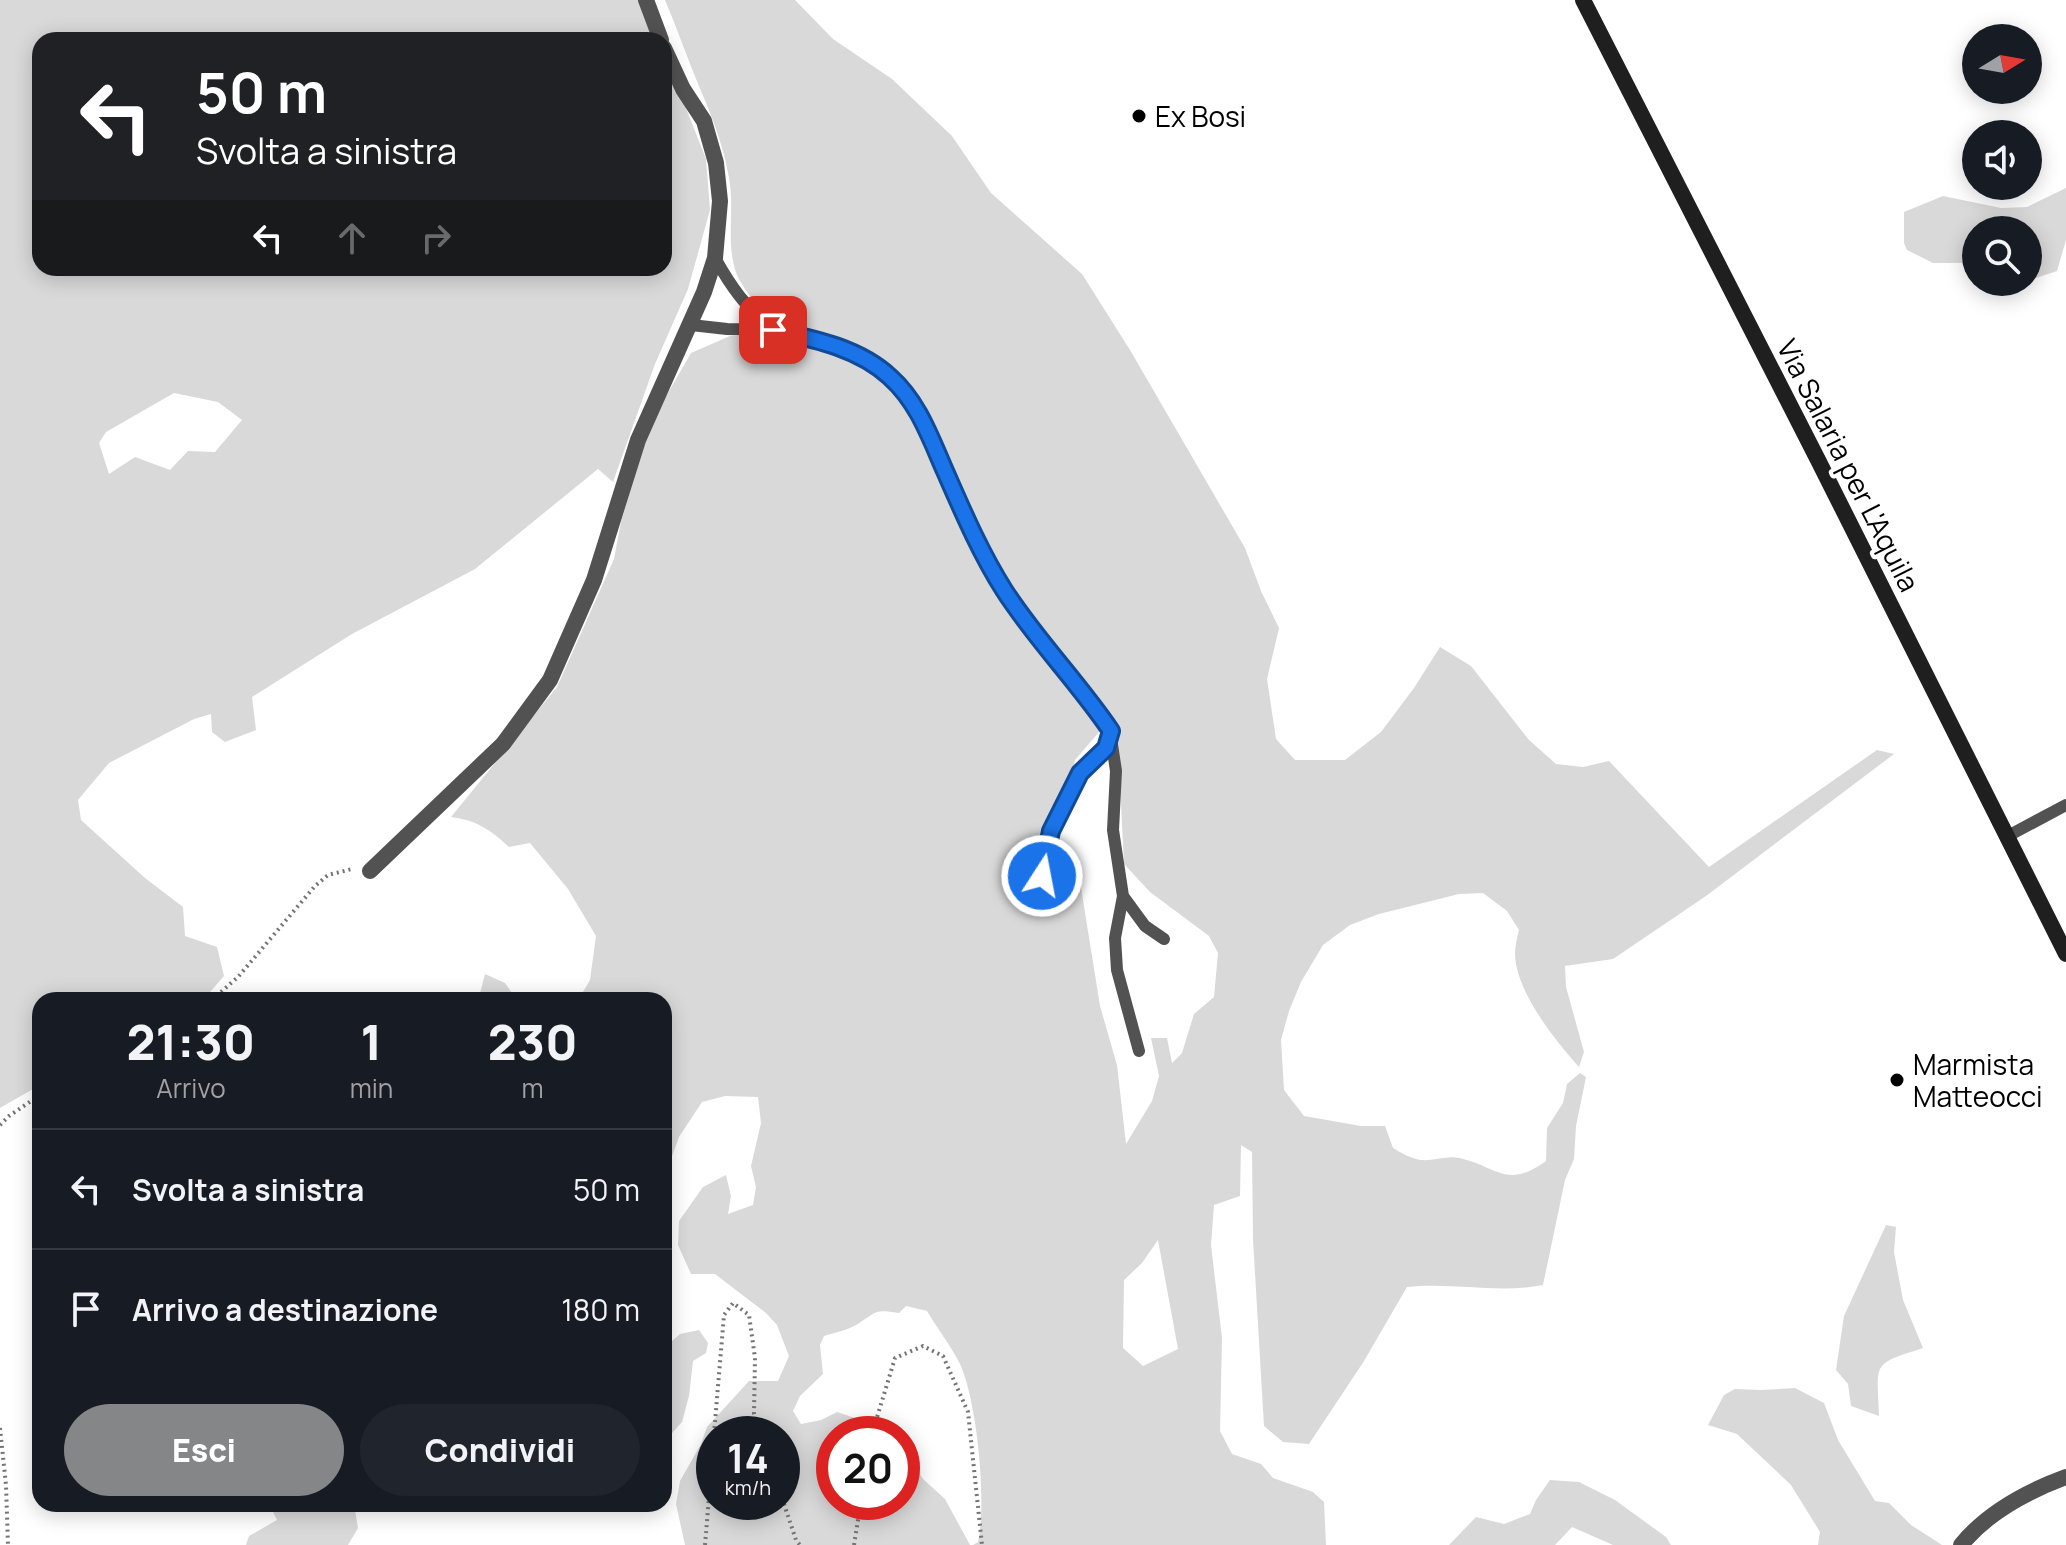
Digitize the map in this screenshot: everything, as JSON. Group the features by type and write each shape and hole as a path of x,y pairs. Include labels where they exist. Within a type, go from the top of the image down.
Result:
{"main road":[{"name":"Via Salaria per L'Aquila","path":"1583,0 2066,954"}],"street":[{"path":"646,0 658,32"},
{"path":"370,871 503,744 550,680 594,580 638,440 691,325 715,258 720,201 716,163 704,121 672,65"},
{"path":"1961,1545 1971,1533 2013,1501 2066,1477"}],"lane":[{"path":"715,258 731,288 751,313 773,330"},
{"path":"691,325 773,330 824,342 858,355 888,375 908,395 976,542 1004,590 1111,731 1116,771 1114,841 1123,896 1115,938 1117,970 1139,1051"},
{"path":"1045,905 1042,876 1051,831 1080,773 1106,748 1111,731"},
{"path":"2006,837 2066,805"},
{"path":"1123,896 1145,926 1164,939"}],"path":[{"path":"221,992 328,875 347,869 370,871"},
{"path":"0,1125 32,1101"},
{"path":"716,1416 724,1315 733,1303 749,1315 755,1358 755,1416"},
{"path":"877,1416 895,1358 923,1346 943,1356 968,1412 982,1545"},
{"path":"0,1428 8,1545"},
{"path":"705,1545 707,1520"},
{"path":"789,1520 800,1545"},
{"path":"854,1545 858,1520"}],"shaded area":[{"path":"0,0 644,0 656,32 32,32 32,276 672,276 672,72 706,159 710,210 688,289 655,364 613,482 598,469 475,569 352,634 252,697 256,730 225,742 212,732 211,714 194,719 109,763 78,800 81,820 145,878 183,907 185,936 217,947 224,976 210,992 32,992 32,1090 0,1108","holes":["174,393 218,402 242,420 215,452 188,451 170,470 135,457 109,474 99,443 106,432"]},
{"path":"665,0 795,0 833,39 892,79 952,136 991,193 1082,274 1245,548 1279,628 1267,679 1276,739 1295,760 1345,760 1381,732 1440,647 1471,666 1529,740 1556,764 1583,767 1609,761 1709,867 1877,750 1894,754 1706,896 1613,959 1565,966 1566,987 1584,1052 1579,1067 1548,1029 1522,984 1515,954 1519,930 1507,911 1483,893 1459,894 1379,914 1350,925 1323,945 1301,982 1281,1040 1284,1090 1304,1116 1361,1126 1385,1126 1393,1148 1416,1159 1459,1158 1502,1173 1521,1174 1546,1161 1547,1128 1563,1103 1567,1084 1580,1073 1586,1077 1576,1126 1574,1159 1565,1180 1543,1285 1509,1288 1407,1287 1364,1361 1309,1444 1283,1442 1264,1426 1253,1239 1252,1152 1241,1145 1240,1196 1214,1205 1211,1245 1222,1338 1220,1431 1232,1454 1261,1464 1273,1478 1313,1492 1324,1502 1326,1545 973,1545 978,1542 981,1524 981,1478 976,1426 966,1381 960,1364 927,1311 906,1306 899,1313 876,1313 852,1327 824,1336 820,1345 823,1374 800,1396 793,1411 796,1416 717,1416 749,1381 778,1381 789,1356 777,1325 766,1313 715,1274 691,1274 678,1245 679,1221 703,1187 726,1175 731,1196 728,1214 753,1205 756,1187 751,1166 761,1123 758,1097 725,1096 702,1102 679,1137 672,1156 672,992 583,992 590,980 596,936 568,889 530,843 509,847 483,827 451,817 557,687 614,559 621,522 650,424 691,353 730,336 753,336 776,329 745,289 733,263 731,190 724,156","holes":["1117,723 1124,864 1150,892 1209,936 1218,953 1214,997 1194,1014 1182,1053 1172,1063 1167,1038 1151,1038 1159,1076 1152,1101 1126,1144 1117,1065 1100,1006 1079,875 1059,852 1045,844 1051,817 1069,785 1075,760 1099,732","1158,1240 1178,1349 1143,1366 1123,1348 1124,1280 1142,1263"]},
{"path":"2066,188 2066,240 2057,271 2042,276 2042,216 1962,216 1962,263 1933,263 1907,250 1904,243 1904,212 1943,196 2001,208 2027,207"},
{"path":"485,974 505,983 511,992 480,992"},
{"path":"1886,1225 1896,1227 1894,1252 1903,1300 1923,1348 1894,1358 1881,1368 1878,1375 1879,1416 1851,1406 1848,1384 1836,1370 1844,1316"},
{"path":"699,1330 708,1343 706,1353 693,1361 682,1422 672,1433 672,1341 680,1334"},
{"path":"1795,1388 1824,1403 1838,1440 1875,1501 1889,1503 1911,1525 1942,1545 1818,1545 1820,1532 1791,1485 1737,1434 1708,1425 1724,1395 1735,1389"},
{"path":"816,1421 816,1520 920,1520 920,1474 945,1499 970,1545 685,1545 676,1504 680,1481 696,1453 696,1520 800,1520 800,1422"},
{"path":"1550,1480 1579,1482 1615,1500 1666,1537 1671,1545 1613,1545 1572,1527 1555,1545 1449,1545 1476,1517 1504,1524 1530,1514"},
{"path":"273,1512 355,1512 358,1528 348,1545 246,1545 249,1536 277,1520"}],"place":[{"name":"Ex Bosi","path":"1139,116"},
{"name":"Marmista Matteocci","path":"1897,1080"}],"route":[{"path":"773,330 824,342 858,355 888,375 908,395 976,542 1004,590 1111,731 1106,748 1080,773 1051,831 1042,876"}]}
